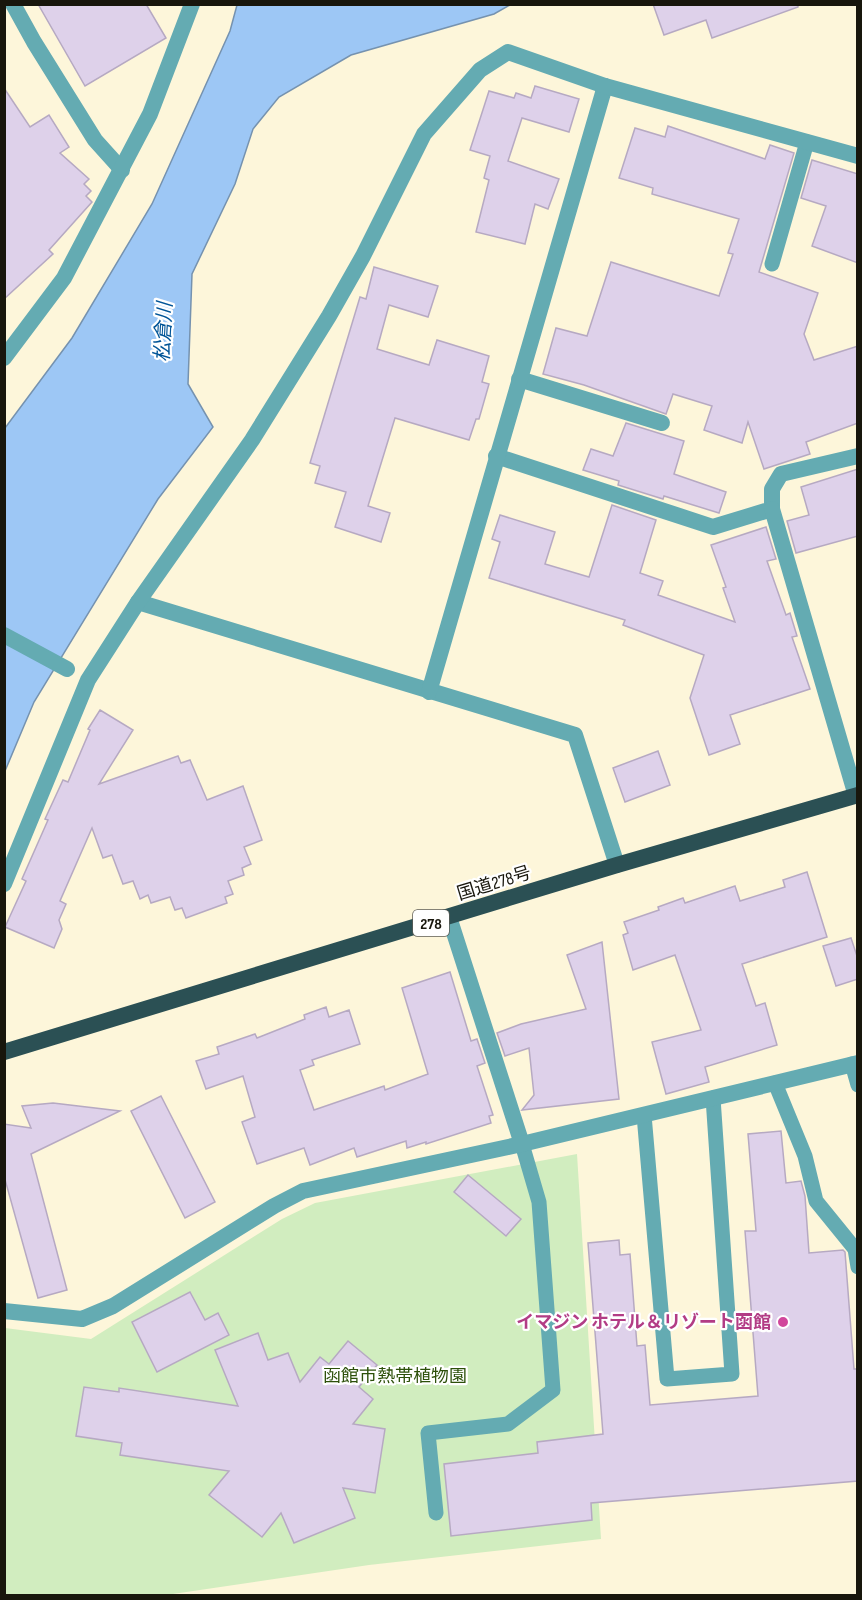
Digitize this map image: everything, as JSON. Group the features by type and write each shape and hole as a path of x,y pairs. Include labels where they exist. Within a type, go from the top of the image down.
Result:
{"highway":[{"name":"国道278号","path":"4,1052 617,865 857,795"}],"street":[{"path":"12,4 95,140 122,170"},
{"path":"4,358 64,278 122,170 150,114 192,4"},
{"path":"4,884 88,680 138,602 252,440 329,316 363,256 424,134 480,70 508,52 605,86 858,156"},
{"path":"429,692 605,86"},
{"path":"519,379 662,423"},
{"path":"496,456 713,527 772,509"},
{"path":"857,795 772,509 772,489 781,474 858,456"},
{"path":"138,602 575,735 617,865"},
{"path":"4,635 65,668"},
{"path":"449,917 522,1144"},
{"path":"4,1311 82,1319 113,1306 274,1206 303,1191 522,1144 855,1063"}],"lane":[{"path":"772,264 807,142"},
{"path":"855,1063 858,1085"},
{"path":"775,1083 805,1156 816,1201 855,1249 858,1267"},
{"path":"644,1115 667,1379 732,1374 713,1098"},
{"path":"436,1513 429,1433 508,1424 553,1390 538,1202 522,1144"}],"green space":[{"name":"函館市熱帯植物園","path":"577,1154 601,1539 369,1565 166,1595 5,1596 5,1328 91,1339 282,1219 315,1203"}],"water":[{"name":"松倉川","path":"237,5 510,5 494,14 351,55 279,97 253,129 235,184 192,274 188,384 213,427 158,499 34,702 5,771 5,428 72,338 152,204 230,31"}],"building":[{"path":"38,4 146,4 166,38 85,86"},
{"path":"653,4 798,4 798,7 712,38 706,20 664,35"},
{"path":"535,86 579,99 569,132 522,118 508,161 559,179 548,209 535,204 525,244 476,232 489,180 484,178 490,156 470,150 489,91 514,98 516,93 531,98"},
{"path":"4,88 30,127 49,115 69,147 60,153 89,179 84,184 91,191 86,196 92,202 49,250 53,254 4,299"},
{"path":"668,126 765,159 770,145 794,153 759,272 818,293 804,334 814,360 858,346 858,423 806,442 810,454 764,469 748,422 742,443 704,430 712,406 673,394 666,414 584,385 543,374 556,328 587,336 611,262 719,296 733,254 728,253 739,219 652,194 653,188 619,178 635,128 665,137"},
{"path":"812,160 858,174 858,263 812,246 826,206 801,198"},
{"path":"374,267 438,286 428,317 389,305 377,349 429,365 437,340 489,356 482,382 489,384 479,419 476,419 469,440 395,418 368,506 390,513 381,542 335,527 346,492 315,483 320,466 310,463 360,297 366,299"},
{"path":"626,423 684,441 674,474 726,492 719,513 618,485 619,481 583,470 591,449 613,456"},
{"path":"858,469 858,536 796,553 787,521 809,515 801,487"},
{"path":"612,505 656,520 640,573 663,581 658,595 735,622 723,588 726,587 711,545 766,527 776,559 767,561 786,615 790,613 797,636 792,637 810,689 730,715 740,744 709,755 690,698 704,655 623,625 625,620 489,578 500,542 492,539 500,515 555,532 545,564 589,577"},
{"path":"100,710 133,730 99,784 178,756 181,763 190,760 207,800 243,786 262,840 244,847 251,864 242,868 244,875 228,881 233,894 225,897 227,903 186,918 182,908 175,910 170,897 151,903 148,895 140,899 133,881 123,884 112,855 103,858 92,828 60,901 66,904 59,920 62,929 54,948 5,927 26,881 22,879 48,820 45,819 63,780 68,782 90,730 88,729"},
{"path":"658,751 670,785 625,802 613,768"},
{"path":"807,872 827,937 742,964 756,1006 765,1003 777,1045 705,1067 709,1082 666,1094 652,1042 701,1030 675,955 633,970 623,935 628,933 624,922 659,910 658,907 683,898 685,903 735,886 740,901 785,887 783,880"},
{"path":"851,938 858,959 858,979 836,986 823,946"},
{"path":"602,942 619,1099 522,1110 534,1095 529,1048 505,1056 497,1033 521,1024 586,1009 567,955"},
{"path":"450,972 471,1041 477,1039 485,1063 477,1066 493,1115 489,1116 491,1123 426,1144 426,1142 407,1148 406,1141 357,1157 354,1148 310,1165 304,1148 257,1164 242,1122 255,1117 243,1076 206,1089 196,1061 219,1054 217,1047 255,1034 257,1038 305,1019 304,1015 326,1007 329,1017 349,1010 360,1044 312,1060 314,1065 300,1070 314,1110 384,1086 385,1090 428,1074 402,988"},
{"path":"161,1096 215,1202 185,1218 131,1111"},
{"path":"53,1103 120,1111 31,1154 67,1290 38,1298 4,1176 4,1124 31,1128 22,1106"},
{"path":"781,1131 786,1183 801,1181 805,1196 809,1253 843,1250 845,1252 854,1369 858,1369 858,1481 591,1503 592,1520 451,1536 444,1464 538,1453 537,1442 603,1434 588,1243 619,1240 620,1255 630,1254 637,1346 645,1345 650,1405 758,1396 745,1231 756,1231 748,1134"},
{"path":"468,1175 521,1219 506,1236 454,1192"},
{"path":"190,1292 205,1320 218,1313 229,1335 157,1372 132,1322"},
{"path":"258,1333 268,1360 288,1353 300,1382 320,1357 329,1364 348,1341 377,1365 359,1387 373,1399 353,1424 385,1429 375,1493 343,1488 355,1518 294,1543 281,1513 262,1537 209,1495 229,1471 120,1455 122,1443 76,1436 84,1387 119,1392 119,1388 238,1406 215,1350"}],"place":[{"name":"イマジン ホテル＆リゾート函館","path":"783,1322"}]}
